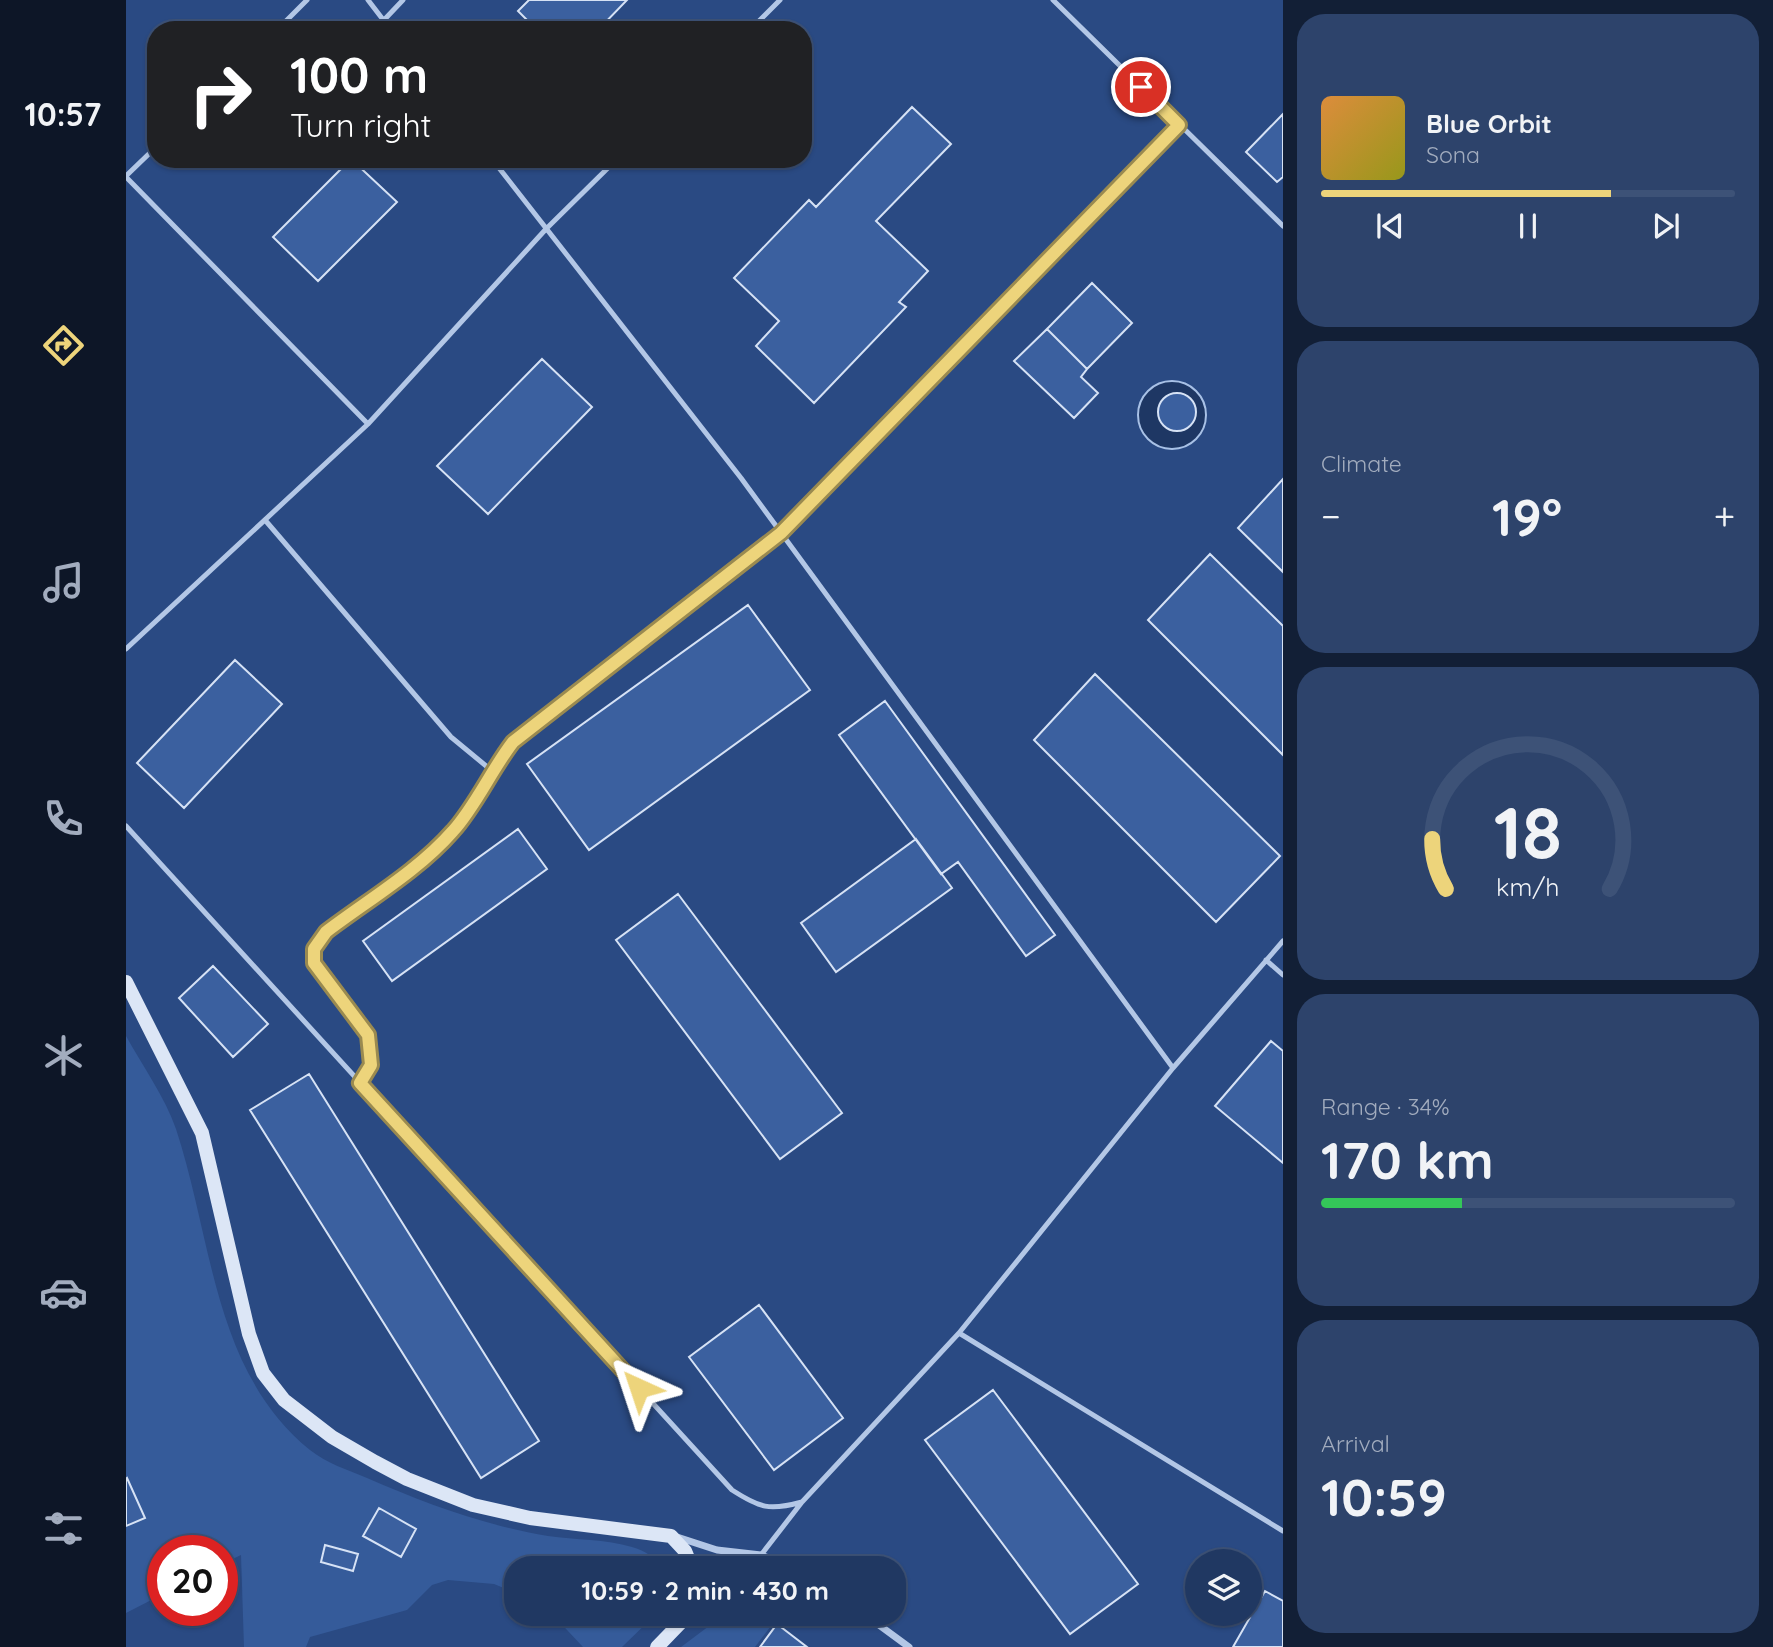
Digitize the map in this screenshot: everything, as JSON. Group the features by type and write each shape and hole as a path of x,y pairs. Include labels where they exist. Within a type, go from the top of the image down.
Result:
{"street":[{"path":"126,982 202,1133 246,1323 263,1373 284,1399 323,1431 374,1462 407,1479 472,1504 530,1518 671,1536 717,1550 761,1555"},
{"path":"671,1536 687,1556"},
{"path":"657,1647 677,1626"},
{"path":"880,1626 909,1647"}],"lane":[{"path":"286,21 307,0"},
{"path":"368,0 384,20 403,0"},
{"path":"759,21 780,0"},
{"path":"1053,0 1283,226"},
{"path":"360,1083 371,1065 368,1035 314,963 314,949 326,932 438,847 455,829 491,770 513,742 781,533 1179,125"},
{"path":"147,157 126,177 368,424"},
{"path":"499,168 781,533 1173,1068"},
{"path":"126,649 368,424 547,229 608,168"},
{"path":"265,520 451,737 491,770"},
{"path":"126,827 732,1490 755,1505 777,1509 802,1502"},
{"path":"761,1555 802,1502 959,1333 1173,1068 1283,941"},
{"path":"1266,960 1283,975"},
{"path":"959,1333 1283,1531"}],"shaded area":[{"path":"1172,381 1185,384 1196,391 1203,402 1206,415 1203,428 1196,439 1185,446 1172,449 1159,446 1148,439 1141,428 1138,415 1141,402 1148,391 1159,384"},
{"path":"126,1036 160,1093 176,1129 220,1302 235,1343 253,1382 278,1418 310,1450 337,1466 478,1520 548,1536 612,1542 641,1550 651,1556 504,1556 504,1588 494,1584 448,1580 432,1585 407,1610 310,1637 306,1647 244,1647 238,1535 147,1535 147,1602 126,1613"},
{"path":"563,1626 644,1626 622,1647 583,1647"},
{"path":"709,1626 771,1626 755,1647 681,1647"}],"building":[{"path":"529,0 627,0 607,21 528,21 518,11"},
{"path":"912,107 951,144 876,221 928,271 899,302 906,307 814,403 756,346 779,321 734,278 809,200 816,207"},
{"path":"1283,114 1283,177 1277,182 1246,152"},
{"path":"342,168 361,168 397,202 318,281 273,237"},
{"path":"1092,283 1132,323 1087,369 1047,329"},
{"path":"1047,329 1087,369 1081,377 1098,393 1074,418 1014,361"},
{"path":"542,359 592,407 488,514 437,466"},
{"path":"1177,393 1191,398 1196,412 1191,426 1177,431 1163,426 1158,412 1163,398"},
{"path":"1283,479 1283,572 1238,528"},
{"path":"1210,554 1283,626 1283,755 1148,620"},
{"path":"748,605 810,690 589,850 527,764"},
{"path":"235,660 282,704 184,808 137,763"},
{"path":"1095,674 1280,856 1216,922 1034,740"},
{"path":"885,701 1055,935 1026,956 958,862 941,874 839,735"},
{"path":"518,829 547,869 392,981 363,941"},
{"path":"916,839 952,888 836,972 801,923"},
{"path":"678,894 842,1113 780,1159 616,940"},
{"path":"213,966 268,1024 233,1057 179,998"},
{"path":"1271,1041 1283,1051 1283,1163 1215,1106"},
{"path":"309,1074 539,1441 481,1478 250,1110"},
{"path":"759,1305 843,1418 774,1470 689,1357"},
{"path":"993,1390 1138,1584 1070,1634 925,1440"},
{"path":"126,1479 145,1518 126,1526"},
{"path":"379,1508 416,1529 401,1557 363,1536"},
{"path":"325,1545 358,1554 353,1571 321,1562"},
{"path":"1265,1591 1283,1601 1283,1647 1233,1647 1245,1626 1262,1626 1262,1596"},
{"path":"776,1626 780,1626 807,1647 760,1647"}],"route":[{"path":"639,1388 360,1083 371,1065 372,1050 368,1035 314,963 314,949 326,932 438,847 455,829 491,770 513,742 781,533 1179,125 1141,87"}]}
